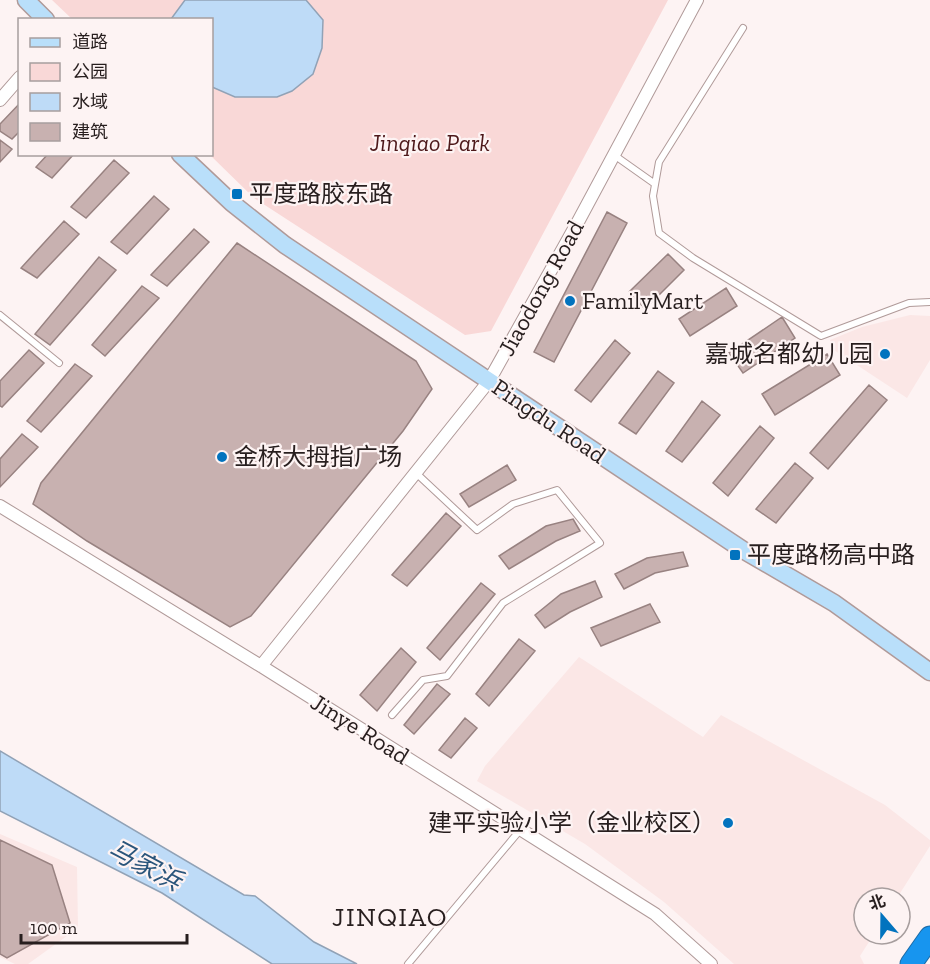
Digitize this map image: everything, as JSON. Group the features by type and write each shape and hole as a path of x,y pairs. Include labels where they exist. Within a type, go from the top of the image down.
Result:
{"highway":[{"path":"911,964 930,938"}],"street":[{"path":"26,0 44,18"},
{"name":"Jiaodong Road","path":"261,666 489,381 697,0"},
{"path":"0,100 18,79"},
{"name":"Pingdu Road","path":"182,156 232,202 285,245 743,550 834,603 930,672"},
{"name":"Jinye Road","path":"0,506 261,666 656,914 711,964"}],"lane":[{"path":"743,28 660,162 653,196 659,233 693,258 821,336 909,303 930,302"},
{"path":"613,155 655,184"},
{"path":"0,315 59,363"},
{"path":"392,715 423,680 447,676 503,603 600,543 557,490 513,504 477,530 416,473"},
{"path":"408,964 521,829"}],"shaded area":[{"name":"嘉城名都幼儿园","path":"910,315 930,316 930,360 907,398 831,348 830,340 862,327"},
{"name":"建平实验小学（金业校区）","path":"579,657 703,737 721,715 885,805 930,840 930,846 905,886 852,886 852,946 866,946 860,956 864,964 734,964 664,902 585,844 477,781 485,766"},
{"path":"0,834 77,867 78,928 28,964 15,964 0,957"}],"green space":[{"name":"Jinqiao Park","path":"52,0 668,0 491,331 465,335 254,198 211,156 213,156 213,18 71,18"}],"water":[{"path":"185,0 306,0 323,20 322,48 313,74 292,91 277,97 235,97 213,87 213,18 172,18"},
{"name":"马家浜","path":"0,751 244,895 255,896 314,942 357,964 272,964 162,893 0,811"}],"building":[{"path":"18,105 18,133 12,139 0,131 0,124"},
{"path":"0,140 12,149 0,162"},
{"path":"46,156 72,156 52,178 36,167"},
{"path":"114,160 129,173 86,218 71,207"},
{"path":"154,196 169,209 127,254 111,242"},
{"path":"607,212 627,223 554,362 534,352"},
{"path":"64,221 79,234 37,278 21,268"},
{"path":"194,229 209,242 167,286 151,275"},
{"name":"金桥大拇指广场","path":"237,243 416,361 432,389 403,431 251,616 230,627 87,541 33,504 41,483"},
{"path":"668,254 684,270 645,309 629,292"},
{"path":"99,257 116,270 50,345 35,334"},
{"path":"142,286 159,298 105,356 92,345"},
{"path":"726,288 737,306 690,336 679,319"},
{"path":"782,317 795,338 743,373 729,353"},
{"path":"615,340 630,353 591,402 575,390"},
{"path":"29,350 44,363 2,407 0,406 0,381"},
{"path":"827,354 840,375 775,415 762,394"},
{"path":"75,364 92,376 41,432 27,421"},
{"path":"658,371 674,383 636,434 619,423"},
{"path":"869,385 887,400 828,469 810,453"},
{"path":"702,401 720,415 682,462 666,451"},
{"path":"760,426 774,438 728,496 713,483"},
{"path":"22,434 38,447 0,487 0,459"},
{"path":"795,463 813,478 776,523 756,509"},
{"path":"507,465 516,480 469,507 460,494"},
{"path":"446,513 461,526 407,586 392,575"},
{"path":"573,519 580,531 556,541 509,569 499,556 546,526"},
{"path":"683,552 688,566 655,573 624,589 615,574 647,558"},
{"path":"595,581 602,597 570,612 545,628 535,615 561,594"},
{"path":"481,583 495,594 440,660 427,648"},
{"path":"650,604 660,622 601,646 591,628"},
{"path":"519,639 535,651 489,706 476,694"},
{"path":"401,648 416,662 377,711 360,695"},
{"path":"437,684 450,694 414,734 404,725"},
{"path":"465,718 477,728 451,758 439,750"},
{"path":"0,840 52,865 70,923 7,958 0,954"}],"place":[{"name":"平度路胶东路","path":"237,194"},
{"name":"FamilyMart","path":"570,301"},
{"name":"嘉城名都幼儿园","path":"885,354"},
{"name":"金桥大拇指广场","path":"222,457"},
{"name":"平度路杨高中路","path":"735,555"},
{"name":"建平实验小学（金业校区）","path":"728,823"}],"district":[{"name":"JINQIAO","path":"390,917"}]}
